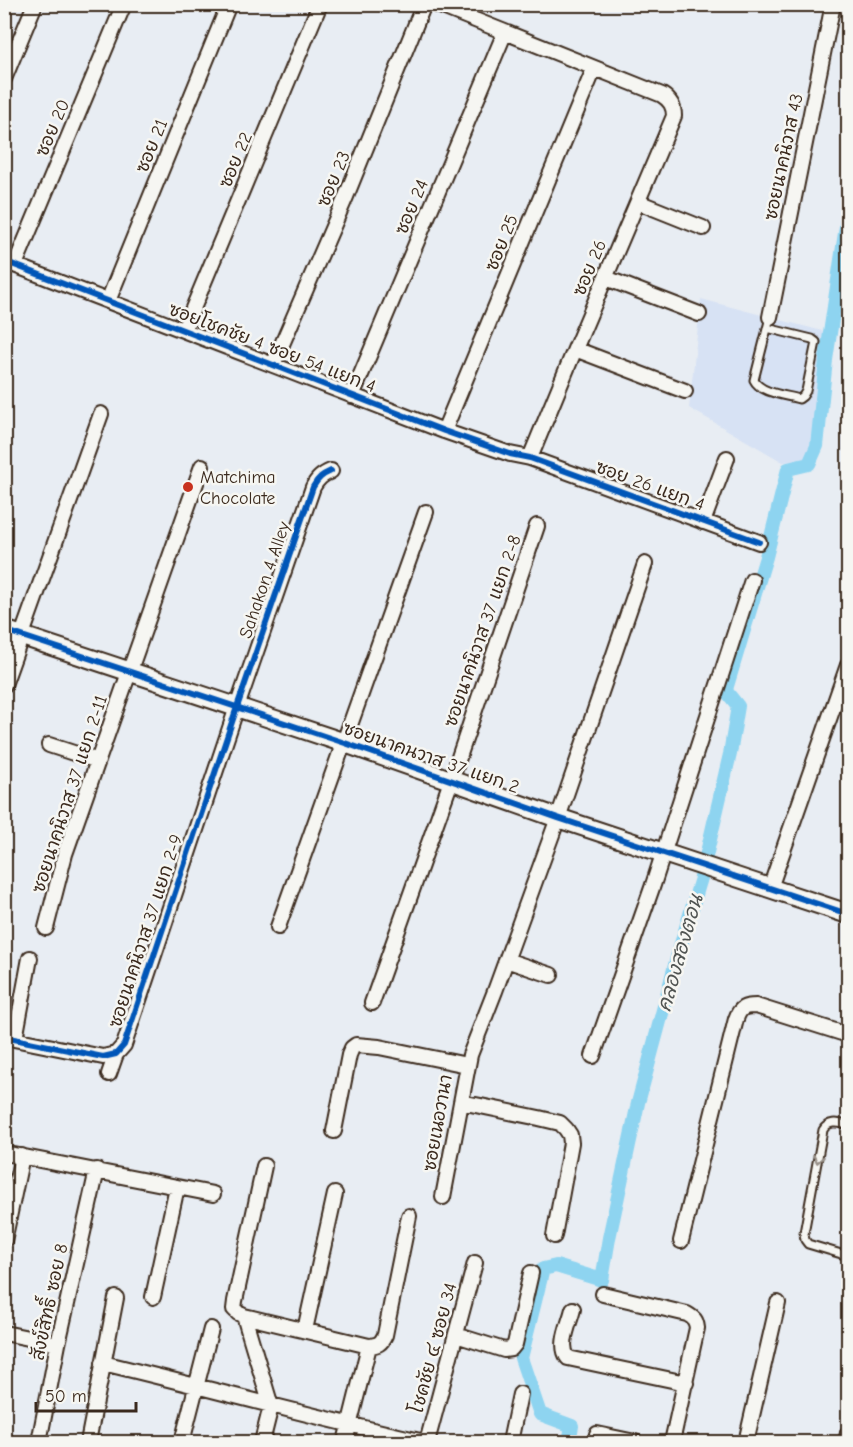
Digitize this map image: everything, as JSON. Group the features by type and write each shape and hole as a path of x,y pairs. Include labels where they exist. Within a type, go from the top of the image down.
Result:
{"street":[{"path":"4,79 35,4"},
{"name":"ซอย 20","path":"10,263 124,4"},
{"name":"ซอย 21","path":"108,301 229,4"},
{"name":"ซอย 22","path":"184,330 320,4"},
{"name":"ซอย 23","path":"273,365 345,199 424,4"},
{"path":"435,4 594,69"},
{"name":"ซอยนาคนิวาส 43","path":"769,323 833,4"},
{"name":"ซอย 24","path":"352,396 505,32"},
{"name":"ซอย 26","path":"530,458 674,116 672,104 662,95 594,69"},
{"name":"ซอย 25","path":"444,431 594,69"},
{"path":"638,202 703,228"},
{"name":"ซอยโชคชัย 4 ซอย 54 แยก 4","path":"10,263 444,431 510,454 530,458"},
{"path":"606,278 699,314"},
{"path":"574,349 685,391"},
{"path":"4,686 101,414"},
{"name":"ซอย 26 แยก 4","path":"530,458 759,542"},
{"path":"703,522 727,458"},
{"path":"129,672 202,466"},
{"name":"Sahakon 4 Alley","path":"237,707 314,487 323,474 332,471"},
{"path":"278,927 426,512"},
{"name":"ซอยนาคนิวาส 37 แยก 2-8","path":"372,1003 451,781 537,526"},
{"name":"ซอยเนอวานา","path":"443,1197 468,1060 558,818 645,564"},
{"path":"593,1056 653,885 752,580"},
{"name":"ซอยนาคนวาส 37 แยก 2","path":"4,630 849,914"},
{"path":"770,888 849,665"},
{"name":"ซอยนาคนิวาส 37 แยก 2-11","path":"46,928 65,854 129,672"},
{"name":"ซอยนาคนิวาส 37 แยก 2-9","path":"10,1038 103,1058 116,1054 124,1045 237,707"},
{"path":"49,745 98,760"},
{"path":"10,1038 30,958"},
{"path":"506,960 551,975"},
{"path":"681,1240 736,1019 742,1008 756,1006 849,1035"},
{"path":"333,1131 349,1055 356,1045 468,1060"},
{"path":"109,1074 116,1054"},
{"path":"461,1102 560,1123 566,1129 571,1143 554,1236"},
{"path":"4,1153 213,1194"},
{"path":"4,1240 22,1156"},
{"path":"264,1166 235,1301 234,1309 244,1316 369,1346 378,1346 385,1335 409,1216"},
{"name":"สังข์สิทธิ์ ซอย 8","path":"39,1443 58,1344 97,1170"},
{"path":"153,1297 177,1187"},
{"path":"305,1330 335,1194"},
{"name":"โชคชัย ๔ ซอย 34","path":"426,1443 475,1263"},
{"path":"456,1335 504,1350 512,1349 531,1273"},
{"path":"603,1294 687,1314 694,1318 697,1328 672,1443"},
{"path":"88,1443 116,1298"},
{"path":"746,1443 778,1303"},
{"path":"573,1309 564,1344 564,1352 568,1358 686,1383"},
{"path":"244,1316 271,1406 262,1443"},
{"path":"182,1443 211,1329"},
{"path":"4,1333 58,1344"},
{"path":"345,1443 369,1346"},
{"path":"103,1364 426,1443"},
{"path":"510,1443 520,1394"},
{"path":"846,1443 849,1433"},
{"path":"597,1434 635,1443"}],"lane":[{"path":"769,323 816,342 806,392 799,399 762,389 754,381 769,323"},
{"path":"849,1125 830,1123 823,1130 804,1233 808,1244 849,1256"}],"shaded area":[{"path":"701,299 826,332 814,433 809,455 801,461 783,462 689,408"}],"waterway":[{"name":"คลองสองตอน","path":"569,1442 572,1426 540,1414 521,1358 543,1269 556,1266 602,1280 638,1103 701,878 730,754 738,706 726,691 727,686 766,557 788,469 809,464 817,446 826,360 848,213"}],"cycle path":[{"path":"4,261 444,431 510,454 530,458 759,542"},
{"path":"4,1037 103,1057 116,1054 124,1045 313,487 320,477 331,471"},
{"path":"4,630 848,914"}],"place":[{"name":"Matchima Chocolate","path":"188,487"}]}
